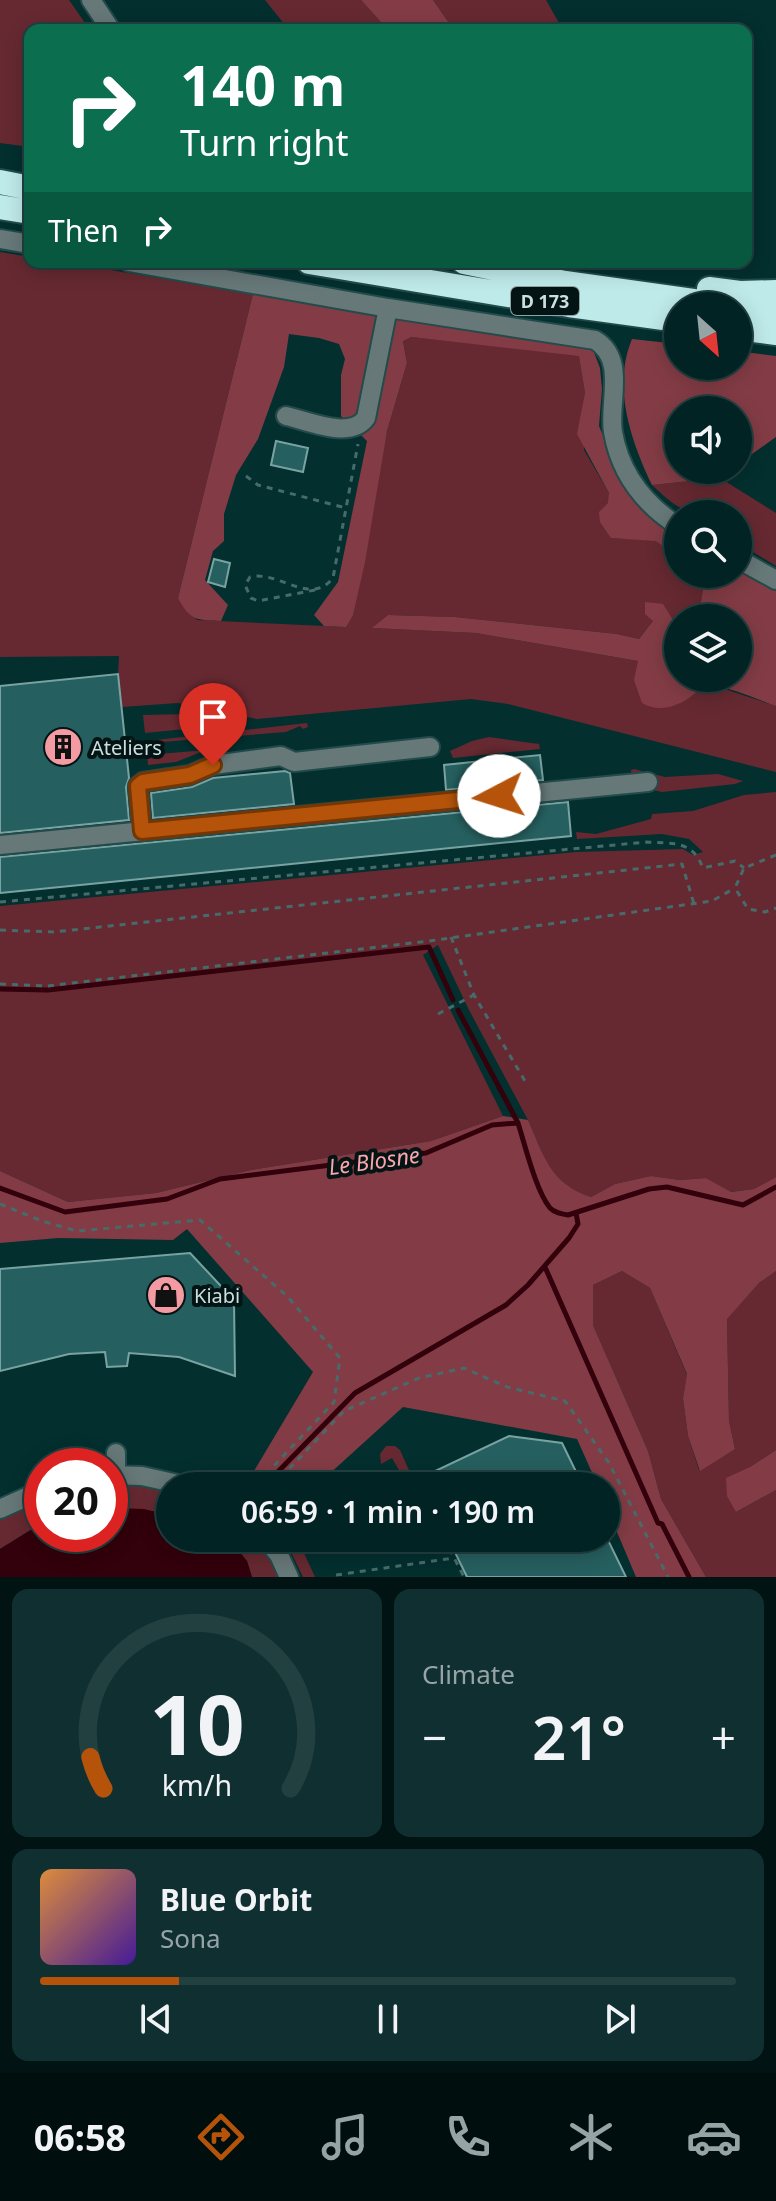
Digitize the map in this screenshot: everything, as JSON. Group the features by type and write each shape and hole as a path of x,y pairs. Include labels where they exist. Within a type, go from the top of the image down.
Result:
{"highway":[{"path":"0,182 24,187"},
{"path":"0,207 24,211"},
{"name":"D 173","path":"345,268 664,318"},
{"name":"D 173","path":"500,268 565,283 664,297"},
{"path":"512,270 552,268 740,293 776,292"},
{"path":"752,309 776,312"},
{"path":"752,330 776,333"}],"street":[{"path":"91,0 107,24"},
{"path":"0,239 24,243"},
{"path":"163,268 602,343 612,363 611,419 625,469 646,501 664,515"},
{"path":"286,416 343,429 354,429 366,418 388,308"},
{"path":"752,567 776,580"},
{"path":"142,831 138,786 143,782 190,775 213,765 281,756 294,762 430,747"},
{"path":"0,845 648,782"},
{"path":"128,1475 156,1479"},
{"path":"0,1509 24,1498"},
{"path":"277,1552 289,1577"}],"path":[{"path":"315,590 304,590 268,575 250,577 245,585 246,593 258,601 315,590 327,585 333,578 358,451 354,429"},
{"path":"246,476 258,485 346,508"},
{"path":"0,902 647,842 683,844 698,854 703,868 735,861 744,868"},
{"path":"0,984 47,986 694,904 712,901 735,888 744,868 776,855"},
{"path":"0,930 54,932 682,864 694,904"},
{"path":"735,888 748,909 765,912 776,908"},
{"path":"451,937 474,995 525,1081"},
{"path":"438,1014 474,995"},
{"path":"0,1204 77,1231 200,1220 287,1296 340,1358 334,1402 268,1472"},
{"path":"286,1472 344,1411 419,1378 464,1368 507,1387 565,1401 609,1463 668,1577"},
{"path":"334,1402 344,1411"},
{"path":"451,1552 464,1577"},
{"path":"336,1575 454,1558"}],"shaded area":[{"path":"0,0 69,0 86,24 24,24 24,146 0,143"},
{"path":"265,0 361,0 383,24 284,24"},
{"path":"361,0 433,0 450,24 383,24"},
{"path":"433,0 546,0 560,24 450,24"},
{"path":"0,252 24,256 24,268 99,268 253,294 178,598 197,620 346,627 387,431 407,363 403,340 411,337 579,355 585,393 584,450 609,493 611,538 656,540 664,546 664,588 703,588 701,604 664,604 664,619 653,621 639,639 455,617 388,615 373,628 476,633 638,661 664,672 664,692 734,692 776,706 776,772 508,704 471,699 257,719 178,703 122,707 119,656 0,657"},
{"path":"253,294 592,347 600,368 602,389 599,426 614,462 664,516 664,547 656,541 611,538 600,522 599,512 608,503 609,493 577,434 585,393 579,356 411,337 403,341 407,363 387,431 353,615 346,627 324,626 314,615 338,582 367,441 341,416 341,375 345,359 339,344 289,334 284,367 258,439 236,475 224,514 224,541 213,551 205,580 228,605 221,621 200,619 186,611 178,598"},
{"path":"632,339 664,342 664,380 752,380 752,353 776,356 776,437 752,454 752,396 664,396 664,484 652,485 637,450 627,414 624,395 626,357"},
{"path":"730,484 776,513 776,566 752,551 752,500 669,500 652,485"},
{"path":"752,573 776,587 776,706 738,692 752,692 752,604 701,604 703,588 752,588"},
{"path":"645,602 663,604 664,692 696,692 666,708 642,703 634,680 638,661 476,633 372,628 388,615 455,617 639,639 653,621 645,614"},
{"path":"189,714 205,718 206,727 145,733 143,715"},
{"path":"307,723 308,727 303,729 300,726 286,732 137,744 138,742"},
{"path":"489,737 539,744 540,749 453,758 450,751"},
{"path":"206,750 176,762 148,765 147,755"},
{"path":"631,770 665,777 718,774 743,781 624,795 602,792 632,778"},
{"path":"776,792 776,1177 754,1189 730,1192 706,1178 680,1180 651,1176 615,1184 591,1197 573,1192 549,1170 528,1120 438,945 423,955 503,1116 431,1141 251,1170 156,1193 68,1202 0,1171 0,906 576,852 683,849 693,855 703,852 689,839 662,834 577,839 576,832 596,834 651,819 652,814 693,811 744,795"},
{"path":"503,1116 528,1120 544,1157 557,1176 566,1185 591,1197 615,1184 651,1176 680,1180 706,1178 731,1192 754,1189 776,1177 776,1271 759,1283 727,1319 729,1421 735,1449 700,1471 688,1436 683,1398 687,1374 650,1288 622,1271 593,1285 593,1325 648,1451 661,1499 706,1577 636,1577 620,1539 620,1472 592,1472 577,1439 403,1407 331,1472 253,1472 313,1372 187,1229 173,1240 58,1238 0,1243 0,1171 68,1202 156,1193 251,1170 431,1141"},
{"path":"622,1271 650,1288 687,1375 683,1398 688,1436 699,1470 735,1449 729,1421 727,1318 759,1283 776,1271 776,1450 750,1467 736,1512 776,1490 776,1577 706,1577 661,1499 648,1451 593,1325 593,1285"},
{"path":"386,1446 395,1446 410,1472 400,1472 392,1458 381,1464 380,1454"},
{"path":"776,1450 776,1490 736,1512 727,1496 726,1478"},
{"path":"128,1485 156,1488 156,1512 128,1509"},
{"path":"24,1505 24,1534 0,1549 0,1517"},
{"path":"128,1508 143,1509 156,1512 156,1552 240,1552 247,1561 252,1577 0,1577 0,1549 24,1534 24,1552 128,1552"},
{"path":"240,1552 267,1552 281,1577 252,1577 247,1561"},
{"path":"291,1552 303,1552 315,1577 303,1577"}],"building":[{"path":"276,441 308,448 303,472 271,465"},
{"path":"214,559 230,563 225,587 208,582"},
{"name":"Ateliers","path":"118,674 129,778 126,787 129,820 0,833 0,686"},
{"path":"540,755 543,780 446,790 444,765"},
{"path":"290,773 294,804 153,818 151,793 192,787 213,778"},
{"path":"568,802 571,836 0,893 0,857"},
{"path":"190,1253 234,1300 235,1376 179,1357 129,1353 127,1366 107,1367 105,1352 69,1354 0,1371 0,1269"},
{"path":"509,1436 562,1443 576,1472 433,1472"},
{"path":"455,1552 614,1552 626,1577 467,1577"}],"waterway":[{"path":"0,989 48,990 429,947 453,1000"},
{"path":"458,1010 518,1123"},
{"name":"Le Blosne","path":"0,1188 65,1212 167,1199 220,1179 426,1153 492,1125 518,1123 540,1191 550,1208 561,1214 568,1215 649,1189 667,1187 743,1205 776,1187"},
{"path":"278,1472 355,1393 506,1305 569,1238 578,1224 576,1213"},
{"path":"545,1267 658,1523 662,1524 689,1577"}],"place":[{"name":"Ateliers","path":"63,747"},
{"name":"Kiabi","path":"166,1295"}],"route":[{"path":"213,765 190,775 143,782 138,786 142,831 499,796"}]}
